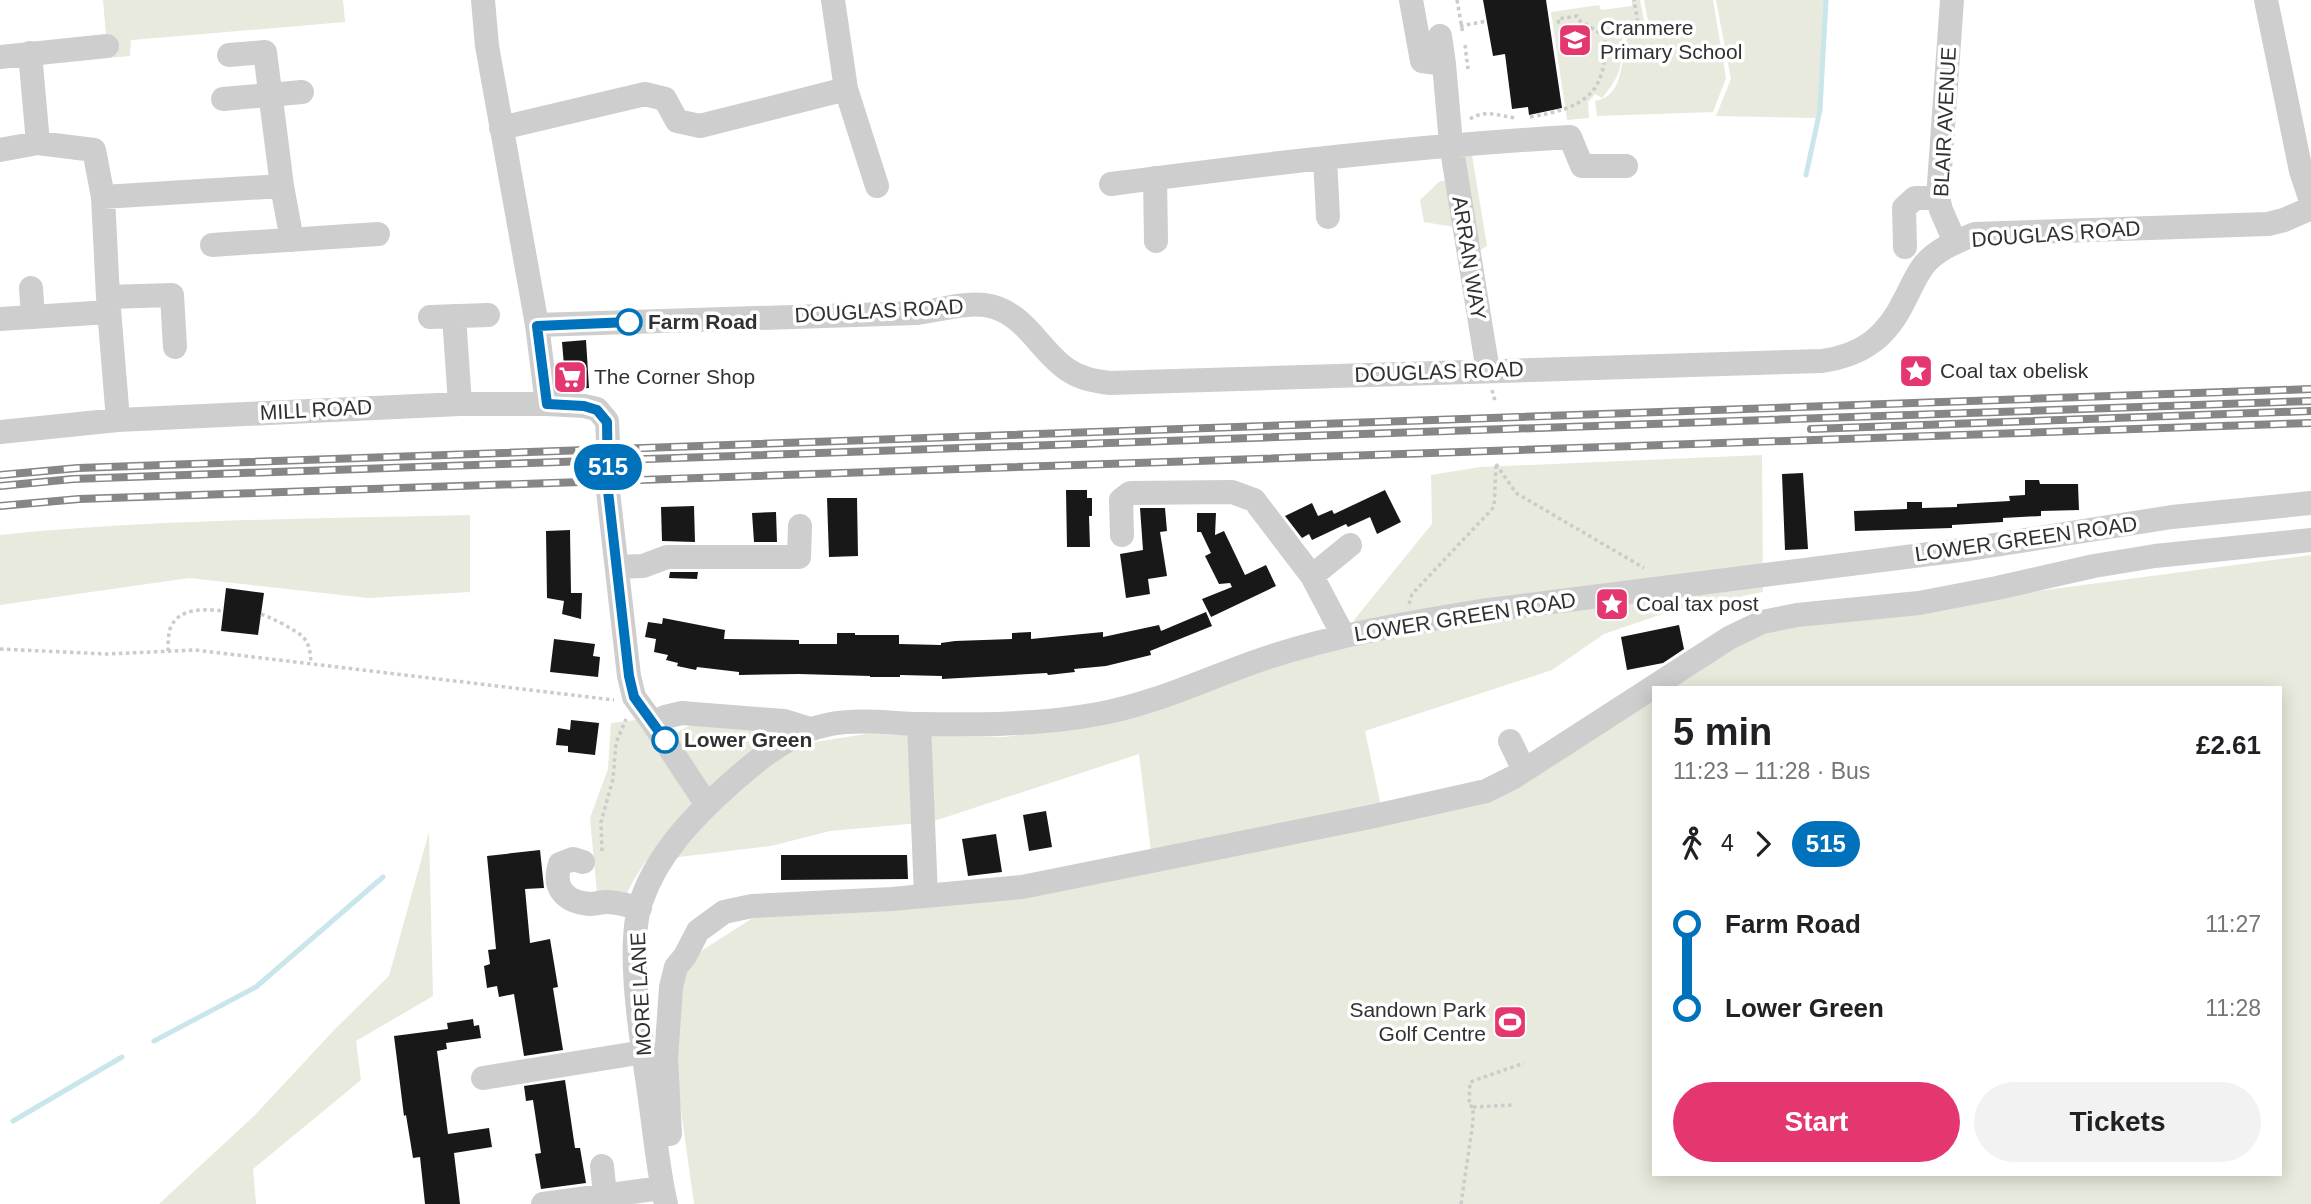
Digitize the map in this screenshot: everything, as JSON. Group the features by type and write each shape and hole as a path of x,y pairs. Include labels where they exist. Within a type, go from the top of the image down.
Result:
{"street":[{"path":"483,0 487,46 537,326 547,404"},
{"path":"833,0 846,89 877,186"},
{"path":"1411,0 1422,61 1444,64"},
{"name":"BLAIR AVENUE","path":"1952,0 1938,198 1955,242"},
{"path":"2266,0 2301,170 2311,201"},
{"name":"ARRAN WAY","path":"1451,30 1444,64 1488,371"},
{"path":"0,57 107,46"},
{"path":"229,55 265,52 282,186 292,240"},
{"path":"30,53 38,143"},
{"path":"501,128 645,94 665,99 677,121 700,126 846,89"},
{"path":"223,99 302,92"},
{"path":"1111,184 1303,159 1457,144 1570,137 1582,166 1626,166"},
{"path":"0,150 38,143 94,150 103,197 118,420"},
{"path":"1325,158 1328,216"},
{"path":"1155,178 1156,241"},
{"path":"103,197 282,186"},
{"path":"1905,247 1904,208 1915,198 1938,198"},
{"name":"DOUGLAS ROAD","path":"537,326 917,313 970,305 992,306 1010,314 1023,324 1053,358 1069,371 1087,380 1110,383 1822,361 1842,358 1880,337 1894,320 1924,264 1938,251 1975,234 2268,224 2311,208"},
{"path":"212,245 378,234"},
{"path":"31,288 33,317"},
{"path":"0,319 33,317 172,295 175,347"},
{"path":"460,404 442,317 488,315"},
{"name":"MILL ROAD","path":"0,432 118,420 460,404 547,404 584,406 597,410 607,422 608,442"},
{"path":"608,491 629,676 634,697 707,805"},
{"path":"1122,535 1121,500 1130,493 1232,492 1254,500 1312,576 1343,635"},
{"name":"LOWER GREEN ROAD","path":"919,724 1007,724 1095,715 1129,708 1260,660 1343,635 1404,623 1969,549 2172,517 2311,503"},
{"path":"617,567 643,566 667,557 799,557 800,526"},
{"path":"1654,686 1729,638 1762,622 1797,615 1919,603 2094,566 2155,556 2311,540"},
{"path":"1312,576 1350,545"},
{"path":"544,1204 616,1197 669,1199 674,1174 666,1059 671,987 676,967 685,956 698,930 724,912 752,906 926,896 1022,887 1486,791 1514,777 1652,688"},
{"path":"653,723 682,713 784,721 810,729"},
{"name":"MORE LANE","path":"669,1199 643,1052 636,972 635,933 640,908 653,874 676,839 707,805 761,756 810,729 832,724 919,724"},
{"path":"919,724 926,896"},
{"path":"1510,741 1524,770"},
{"path":"593,860 573,859 560,864 556,876 561,891 570,899 590,904 607,902 640,908"},
{"path":"483,1078 643,1052"},
{"path":"602,1166 616,1197"}],"path":[{"path":"1457,0 1451,30 1487,21"},
{"path":"1559,24 1558,19 1577,16 1580,21 1605,36 1639,29 1634,0"},
{"path":"1457,144 1468,120 1475,115 1491,113 1519,118 1556,113 1583,100 1595,88 1603,73 1606,58 1605,36"},
{"path":"1404,623 1412,594 1494,507 1496,464 1516,494 1647,570 1671,587"},
{"path":"168,652 170,628 180,615 199,609 224,611"},
{"path":"261,614 302,634 310,649 311,664"},
{"path":"0,649 107,654 195,650 609,700 634,697 616,743 613,779 593,860"},
{"path":"1513,1105 1469,1105 1470,1082 1524,1063"},
{"path":"1461,1204 1474,1107"}],"shaded area":[{"path":"103,0 343,0 345,22 131,40 130,56 108,58"},
{"path":"1632,0 1640,0 1646,31 1623,36 1617,75 1602,98 1595,94 1588,102 1589,118 1567,120 1551,12 1599,5 1601,10 1632,6"},
{"path":"1644,0 1713,0 1726,78 1713,112 1597,116 1595,101 1605,98 1616,85 1627,38 1650,31"},
{"path":"1716,0 1824,0 1818,118 1716,116 1731,79"},
{"path":"1472,155 1487,246 1479,251 1454,227 1424,222 1420,200 1440,181 1448,181 1459,157"},
{"name":"Lower Green","path":"1762,455 1763,592 1671,611 1604,634 1552,670 1365,731 1381,806 1151,851 1139,754 931,822 830,831 771,846 646,861 625,897 597,893 590,818 608,769 611,723 637,720 673,734 693,724 774,730 815,742 866,734 1004,737 1097,726 1310,656 1356,646 1354,620 1432,524 1431,475 1480,467"},
{"path":"470,515 470,592 368,598 189,578 0,605 0,535 176,523"},
{"path":"2311,555 2311,1204 694,1204 667,1009 676,967 759,914 971,902 1495,797 1652,698 1652,1176 2282,1176 2282,686 1671,686 1745,639 1795,623"},
{"path":"429,832 433,996 356,1041 361,1080 253,1169 256,1204 159,1204 254,1116 389,976"}],"building":[{"name":"Cranmere Primary School","path":"1483,0 1546,0 1562,108 1529,115 1528,107 1512,109 1505,54 1493,56"},
{"path":"586,340 589,388 566,390 562,342"},
{"path":"1803,473 1808,549 1785,550 1782,474"},
{"path":"2025,480 2039,480 2040,484 2078,484 2079,510 2041,511 2041,516 2003,518 2003,522 1952,525 1952,528 1855,531 1854,511 1907,509 1907,502 1922,502 1922,508 2010,501 2009,496 2025,495"},
{"path":"1066,490 1087,490 1087,498 1092,498 1092,516 1089,516 1090,547 1067,547"},
{"path":"1385,490 1401,522 1377,534 1370,517 1348,527 1346,524 1312,540 1309,534 1302,538 1285,516 1312,503 1318,516 1332,510 1334,514"},
{"path":"827,498 857,498 858,556 829,557"},
{"path":"694,506 695,542 662,541 661,507"},
{"path":"1140,508 1165,508 1167,531 1160,532 1167,576 1148,579 1150,594 1126,598 1120,554 1143,550"},
{"path":"776,512 777,542 754,542 752,513"},
{"path":"1197,513 1216,513 1215,535 1224,531 1245,575 1266,565 1276,586 1211,617 1202,599 1232,587 1230,583 1219,584 1205,556 1211,553 1201,532 1197,532"},
{"path":"570,530 571,593 582,593 581,619 562,614 564,601 547,598 546,531"},
{"path":"670,572 698,572 697,579 669,578"},
{"path":"226,588 264,593 258,635 221,631"},
{"path":"1206,612 1212,626 1150,651 1151,655 1106,666 1048,675 942,679 942,676 900,675 739,675 739,672 697,667 696,670 677,666 678,663 666,660 668,655 654,652 656,639 645,637 648,622 662,624 663,618 725,630 724,639 799,640 799,644 837,644 837,633 855,633 899,635 899,644 941,645 955,641 1012,639 1012,633 1031,632 1031,639 1103,632 1103,637 1159,625 1161,631"},
{"path":"1679,625 1684,649 1663,663 1627,670 1621,637"},
{"path":"554,639 595,644 593,656 600,657 598,677 550,672"},
{"path":"571,720 599,723 595,755 568,752 568,746 556,745 558,728 570,730"},
{"path":"1046,811 1052,847 1029,851 1023,815"},
{"path":"996,834 1002,872 968,876 962,839"},
{"path":"540,850 544,888 525,889 530,943 550,939 558,987 553,988 563,1050 524,1056 514,994 499,997 497,986 487,988 484,966 490,964 488,950 496,949 487,856"},
{"path":"781,855 907,855 908,879 781,880"},
{"path":"473,1019 474,1026 479,1025 481,1038 446,1043 447,1049 437,1051 448,1134 489,1128 492,1147 454,1153 460,1204 425,1204 420,1157 413,1158 406,1115 404,1116 394,1036 448,1029 447,1023"},
{"path":"565,1080 575,1148 580,1148 586,1183 541,1189 535,1154 541,1153 533,1100 526,1101 524,1086"}],"waterway":[{"path":"1806,175 1820,110 1826,0"},
{"path":"154,1041 256,987 383,877"},
{"path":"13,1121 122,1057"}],"tunnel":[{"path":"608,442 608,491"}],"railway":[{"path":"0,475 78,468 2311,389"},
{"path":"0,486 73,479 2311,401"},
{"path":"1811,429 2311,411"},
{"path":"0,506 79,499 2311,423"}],"bus line":[{"name":"515","path":"629,322 537,326 547,404 584,406 597,410 604,415 607,422 608,491 629,676 634,697 665,740"}],"place":[{"name":"Cranmere Primary School","path":"1575,40"},
{"name":"Farm Road","path":"629,322"},
{"name":"Coal tax obelisk","path":"1916,371"},
{"name":"The Corner Shop","path":"570,377"},
{"name":"Coal tax post","path":"1612,604"},
{"name":"Lower Green","path":"665,740"},
{"name":"Sandown Park Golf Centre","path":"1510,1022"}]}
